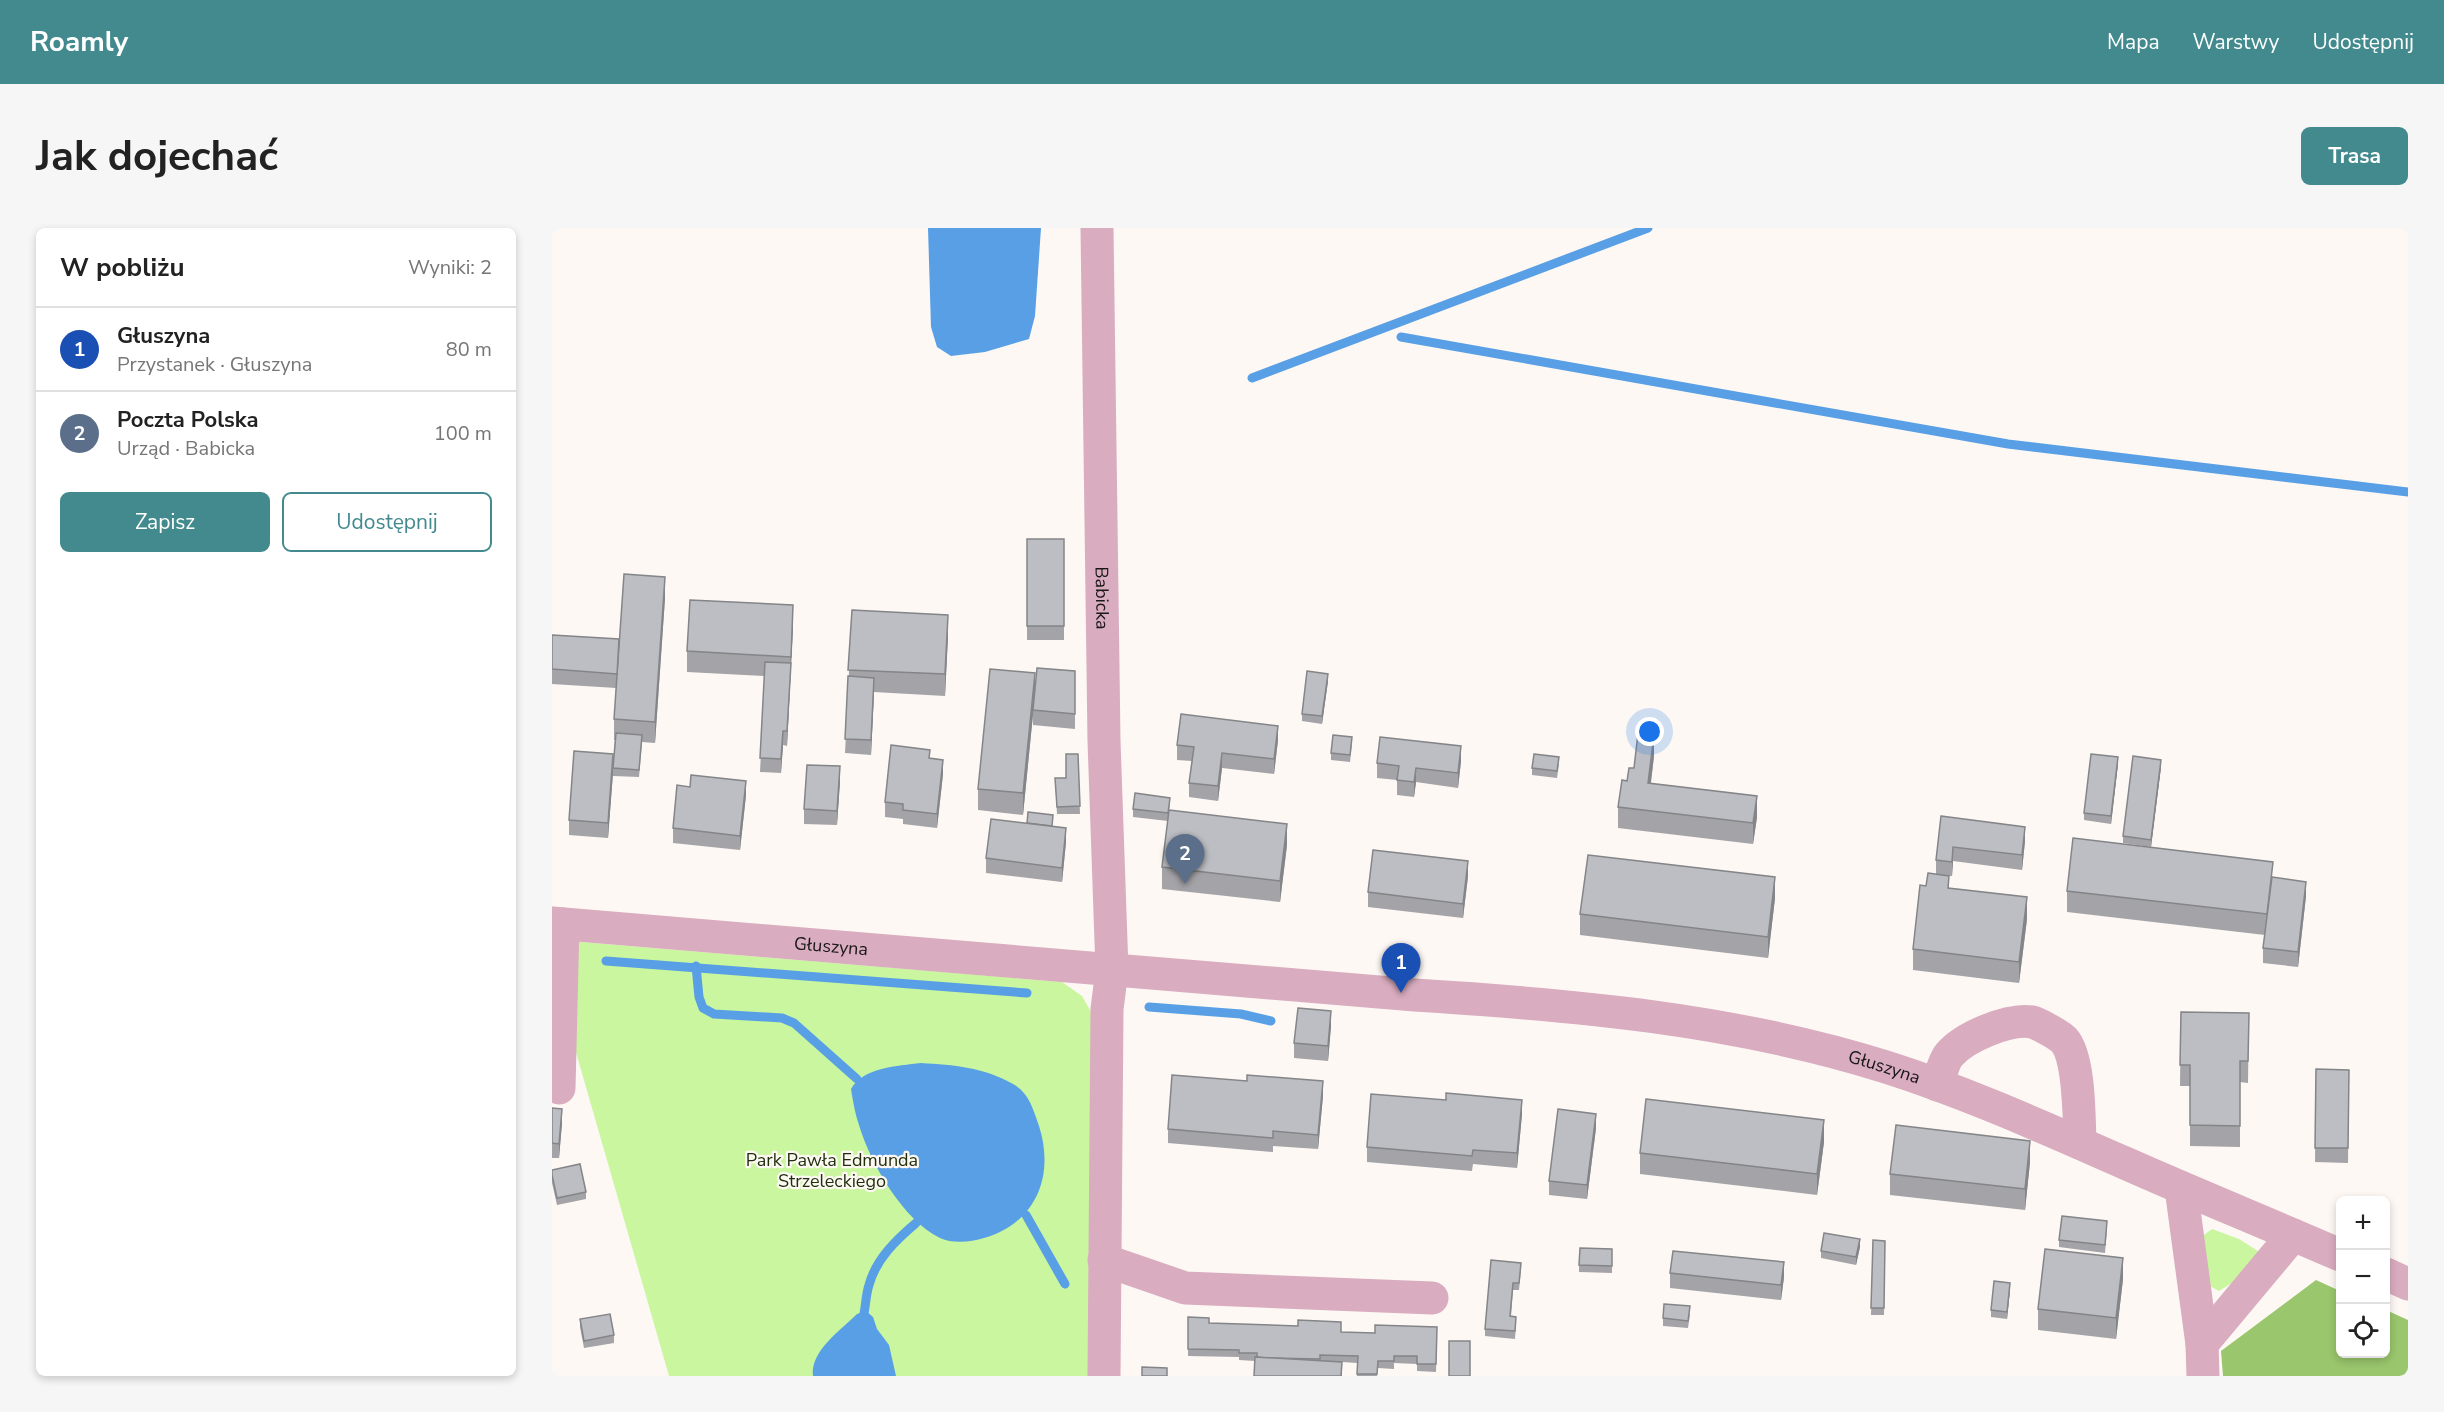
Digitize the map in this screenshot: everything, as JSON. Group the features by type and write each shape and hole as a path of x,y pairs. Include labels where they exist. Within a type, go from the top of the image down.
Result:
{"street":[{"name":"Babicka","path":"1097,228 1104,741 1112,970"},
{"name":"Głuszyna","path":"558,924 1520,1002 1609,1011 1756,1033 1884,1066 1937,1085 2080,1143 2336,1253"},
{"path":"558,924 559,1088"},
{"path":"1104,1376 1107,1009 1112,970"},
{"path":"1937,1085 1948,1056 1968,1038 2001,1025 2033,1022 2064,1040 2073,1059 2080,1143"},
{"path":"2181,1188 2202,1344 2204,1376"},
{"path":"2202,1344 2293,1235"},
{"path":"1104,1260 1185,1288 1432,1298"},
{"path":"2390,1276 2408,1284"}],"green space":[{"name":"Park Pawła Edmunda Strzeleckiego","path":"569,941 1062,982 1082,996 1094,1017 1094,1376 669,1376 569,1028"},
{"path":"2212,1229 2239,1239 2261,1253 2249,1270 2219,1291 2208,1285 2202,1244 2204,1235"},
{"path":"2316,1280 2336,1289 2336,1358 2390,1358 2390,1312 2408,1320 2408,1376 2223,1376 2221,1351"}],"water":[{"path":"928,228 1041,228 1035,316 1029,339 985,352 951,356 937,347 931,327"},
{"path":"921,1063 957,1066 991,1074 1013,1084 1030,1102 1043,1145 1042,1179 1037,1195 1028,1209 1017,1221 1002,1231 968,1241 956,1242 940,1238 914,1219 901,1205 871,1156 858,1121 851,1089 864,1076 873,1072"},
{"path":"866,1311 873,1317 877,1329 889,1345 896,1376 813,1376 813,1367 821,1350 857,1314"}],"building":[{"path":"1027,539 1064,539 1064,626 1027,626"},
{"path":"624,574 665,577 655,722 614,719"},
{"path":"690,600 793,605 791,657 687,651"},
{"path":"852,610 948,615 945,674 848,670"},
{"path":"552,635 619,639 617,674 552,669"},
{"path":"765,662 791,663 787,731 783,731 781,759 760,758"},
{"path":"1037,668 1075,671 1075,714 1033,710"},
{"path":"990,669 1035,673 1023,793 978,789"},
{"path":"1307,671 1328,674 1322,716 1302,714"},
{"path":"848,676 874,678 871,740 845,739"},
{"path":"1181,714 1278,726 1274,759 1222,753 1218,786 1189,783 1194,747 1177,745"},
{"path":"616,733 642,735 639,770 613,768"},
{"path":"1638,733 1654,735 1648,783 1757,796 1753,823 1618,807 1622,780 1627,781 1629,768 1634,768"},
{"path":"1333,735 1352,737 1350,755 1331,753"},
{"path":"1380,737 1461,746 1458,773 1416,768 1414,782 1397,780 1399,766 1377,763"},
{"path":"891,745 930,750 929,758 943,760 937,814 903,810 903,804 885,802"},
{"path":"574,751 613,754 608,823 569,820"},
{"path":"1066,754 1078,754 1080,806 1057,807 1055,778 1066,778"},
{"path":"1534,754 1559,757 1557,771 1532,768"},
{"path":"2091,754 2118,757 2111,816 2084,813"},
{"path":"2133,756 2161,760 2151,840 2123,836"},
{"path":"807,765 840,766 837,811 804,809"},
{"path":"691,775 746,781 740,836 673,828 677,785 690,787"},
{"path":"1135,793 1170,798 1168,813 1133,809"},
{"path":"1169,810 1287,824 1280,881 1162,867"},
{"path":"1028,812 1053,815 1052,826 1027,823"},
{"path":"1941,816 2025,827 2022,855 1953,847 1952,862 1936,860"},
{"path":"991,819 1066,828 1062,868 986,858"},
{"path":"2073,838 2273,862 2267,914 2067,891"},
{"path":"1373,850 1468,861 1463,904 1368,892"},
{"path":"1588,855 1775,877 1768,937 1580,914"},
{"path":"1928,873 1949,876 1948,888 2027,897 2019,962 1913,949 1920,885 1926,886"},
{"path":"2272,877 2306,882 2298,952 2263,948"},
{"path":"1298,1008 1331,1011 1328,1046 1294,1043"},
{"path":"2181,1012 2249,1013 2248,1061 2240,1061 2240,1126 2190,1125 2190,1065 2180,1065"},
{"path":"2316,1069 2349,1070 2348,1148 2315,1148"},
{"path":"1172,1075 1247,1081 1247,1075 1323,1081 1318,1135 1273,1131 1273,1138 1168,1129"},
{"path":"1446,1093 1522,1100 1517,1153 1473,1150 1472,1156 1367,1147 1371,1094 1446,1100"},
{"path":"1646,1099 1824,1120 1817,1174 1640,1153"},
{"path":"552,1108 562,1109 559,1144 552,1143"},
{"path":"1558,1109 1596,1114 1587,1185 1549,1181"},
{"path":"1896,1125 2030,1141 2025,1189 1890,1174"},
{"path":"580,1164 586,1192 557,1198 552,1170"},
{"path":"2062,1216 2107,1221 2105,1245 2059,1240"},
{"path":"1824,1233 1860,1239 1856,1257 1821,1251"},
{"path":"1873,1240 1885,1241 1884,1308 1871,1308"},
{"path":"1580,1248 1612,1249 1612,1266 1579,1265"},
{"path":"2045,1249 2123,1258 2116,1318 2038,1309"},
{"path":"1673,1251 1784,1262 1781,1285 1670,1273"},
{"path":"1491,1260 1521,1263 1519,1283 1513,1283 1510,1316 1516,1317 1515,1331 1485,1329"},
{"path":"1994,1281 2010,1283 2007,1312 1991,1310"},
{"path":"1664,1304 1690,1306 1688,1321 1663,1318"},
{"path":"610,1314 614,1335 584,1341 580,1319"},
{"path":"1188,1317 1209,1318 1209,1323 1298,1326 1298,1320 1341,1322 1341,1332 1375,1333 1375,1325 1437,1327 1436,1364 1417,1364 1417,1356 1394,1356 1394,1361 1378,1361 1377,1374 1357,1374 1358,1356 1320,1355 1320,1359 1266,1358 1257,1357 1257,1353 1239,1353 1239,1350 1188,1349"},
{"path":"1449,1341 1470,1341 1470,1376 1449,1376"},
{"path":"1255,1357 1342,1362 1341,1376 1254,1376"},
{"path":"1142,1367 1167,1368 1167,1376 1142,1376"}],"waterway":[{"path":"1252,378 1648,228"},
{"path":"1401,337 2008,444 2408,492"},
{"path":"606,961 1027,993"},
{"path":"696,966 699,997 703,1008 714,1014 782,1018 794,1023 857,1079"},
{"path":"1149,1007 1241,1014 1271,1021"},
{"path":"1026,1215 1065,1284"},
{"path":"862,1322 868,1290 876,1267 894,1243 916,1223"}],"place":[{"name":"Poczta Polska","path":"1185,884"},
{"name":"Głuszyna","path":"1401,993"}]}
